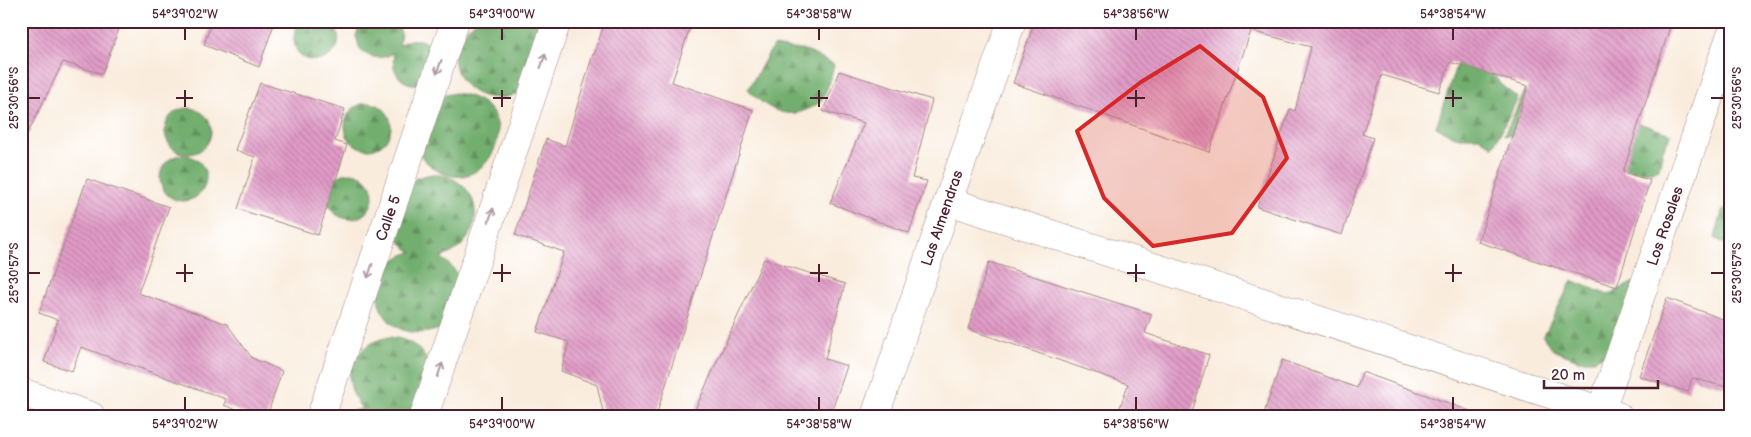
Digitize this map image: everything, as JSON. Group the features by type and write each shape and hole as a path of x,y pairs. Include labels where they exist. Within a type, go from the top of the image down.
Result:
{"street":[{"name":"Calle 5","path":"321,416 455,21"},
{"path":"424,416 557,21"},
{"name":"Las Almendras","path":"875,416 1012,21"},
{"name":"Los Rosales","path":"1606,414 1730,37"},
{"path":"948,201 1606,414"},
{"path":"21,392 90,416"}],"highlighted area":[{"path":"1200,46 1263,97 1287,158 1232,233 1153,246 1104,198 1077,131 1141,82"}],"green space":[{"path":"301,21 332,22 338,35 338,45 333,53 325,59 315,61 306,59 298,53 294,36 296,28"},
{"path":"361,21 396,21 401,33 399,45 409,40 419,40 432,47 436,52 424,83 410,84 400,78 394,67 394,53 377,58 360,50 356,36"},
{"path":"477,21 554,21 542,33 532,38 536,45 519,93 499,98 482,96 469,88 459,76 455,63 456,48 463,33"},
{"path":"773,46 807,51 834,65 826,91 819,102 798,113 781,112 767,106 748,89"},
{"path":"1459,57 1493,73 1500,84 1518,98 1493,147 1479,137 1455,137 1436,127"},
{"path":"1525,91 1630,120 1671,134 1663,150 1659,169 1646,171 1630,170 1524,136 1504,135"},
{"path":"455,93 481,102 495,117 498,136 492,154 479,169 462,176 441,173 420,155 441,96"},
{"path":"368,103 381,107 387,113 391,126 387,139 381,145 368,149 355,145 349,139 345,126 349,113 355,107"},
{"path":"188,108 201,112 207,118 211,131 207,144 201,150 188,154 175,150 169,144 165,131 169,118 175,112"},
{"path":"183,155 196,159 202,165 206,178 202,191 196,197 183,201 170,197 164,191 160,178 164,165 170,159"},
{"path":"350,173 363,177 369,183 373,196 369,209 363,215 350,219 337,215 331,209 327,196 331,183 337,177"},
{"path":"432,174 442,175 455,180 468,191 473,201 475,213 474,224 469,235 453,252 441,257 453,268 460,280 442,328 419,333 401,329 388,319 380,305 378,289 382,274 393,261 412,252 399,240 394,229 395,216 404,188 414,179"},
{"path":"1730,208 1730,245 1728,246 1715,238 1722,211"},
{"path":"1572,280 1608,295 1634,282 1617,347 1595,360 1578,360 1553,350 1543,337"},
{"path":"389,337 414,345 423,354 430,366 413,413 408,416 340,416 345,412 362,409 351,386 352,364 357,355 376,341"}],"building":[{"path":"21,21 122,21 102,74 63,62 21,147"},
{"path":"212,21 275,21 259,67 204,45"},
{"path":"605,21 692,21 672,82 753,110 656,416 604,416 597,385 561,371 569,342 537,332 564,252 515,235 546,139 565,146"},
{"path":"1035,21 1672,21 1623,172 1650,180 1617,287 1478,242 1528,86 1450,62 1439,92 1382,75 1362,134 1373,138 1342,235 1257,207 1290,109 1295,111 1311,47 1251,31 1209,152 1013,83"},
{"path":"839,71 932,100 912,178 927,181 909,233 830,203 864,123 823,111"},
{"path":"260,83 345,109 335,141 347,145 318,235 238,209 255,157 235,150"},
{"path":"87,179 169,207 138,293 227,324 252,358 282,371 267,416 252,416 224,405 226,399 81,347 72,371 44,362 58,320 39,313"},
{"path":"764,259 845,284 825,359 847,366 830,416 692,416"},
{"path":"989,262 1152,314 1145,333 1209,355 1191,416 1117,416 1128,384 968,329"},
{"path":"1667,298 1730,322 1730,388 1692,378 1688,392 1639,376"},
{"path":"1282,360 1357,388 1362,372 1473,412 1472,416 1263,416"}]}
